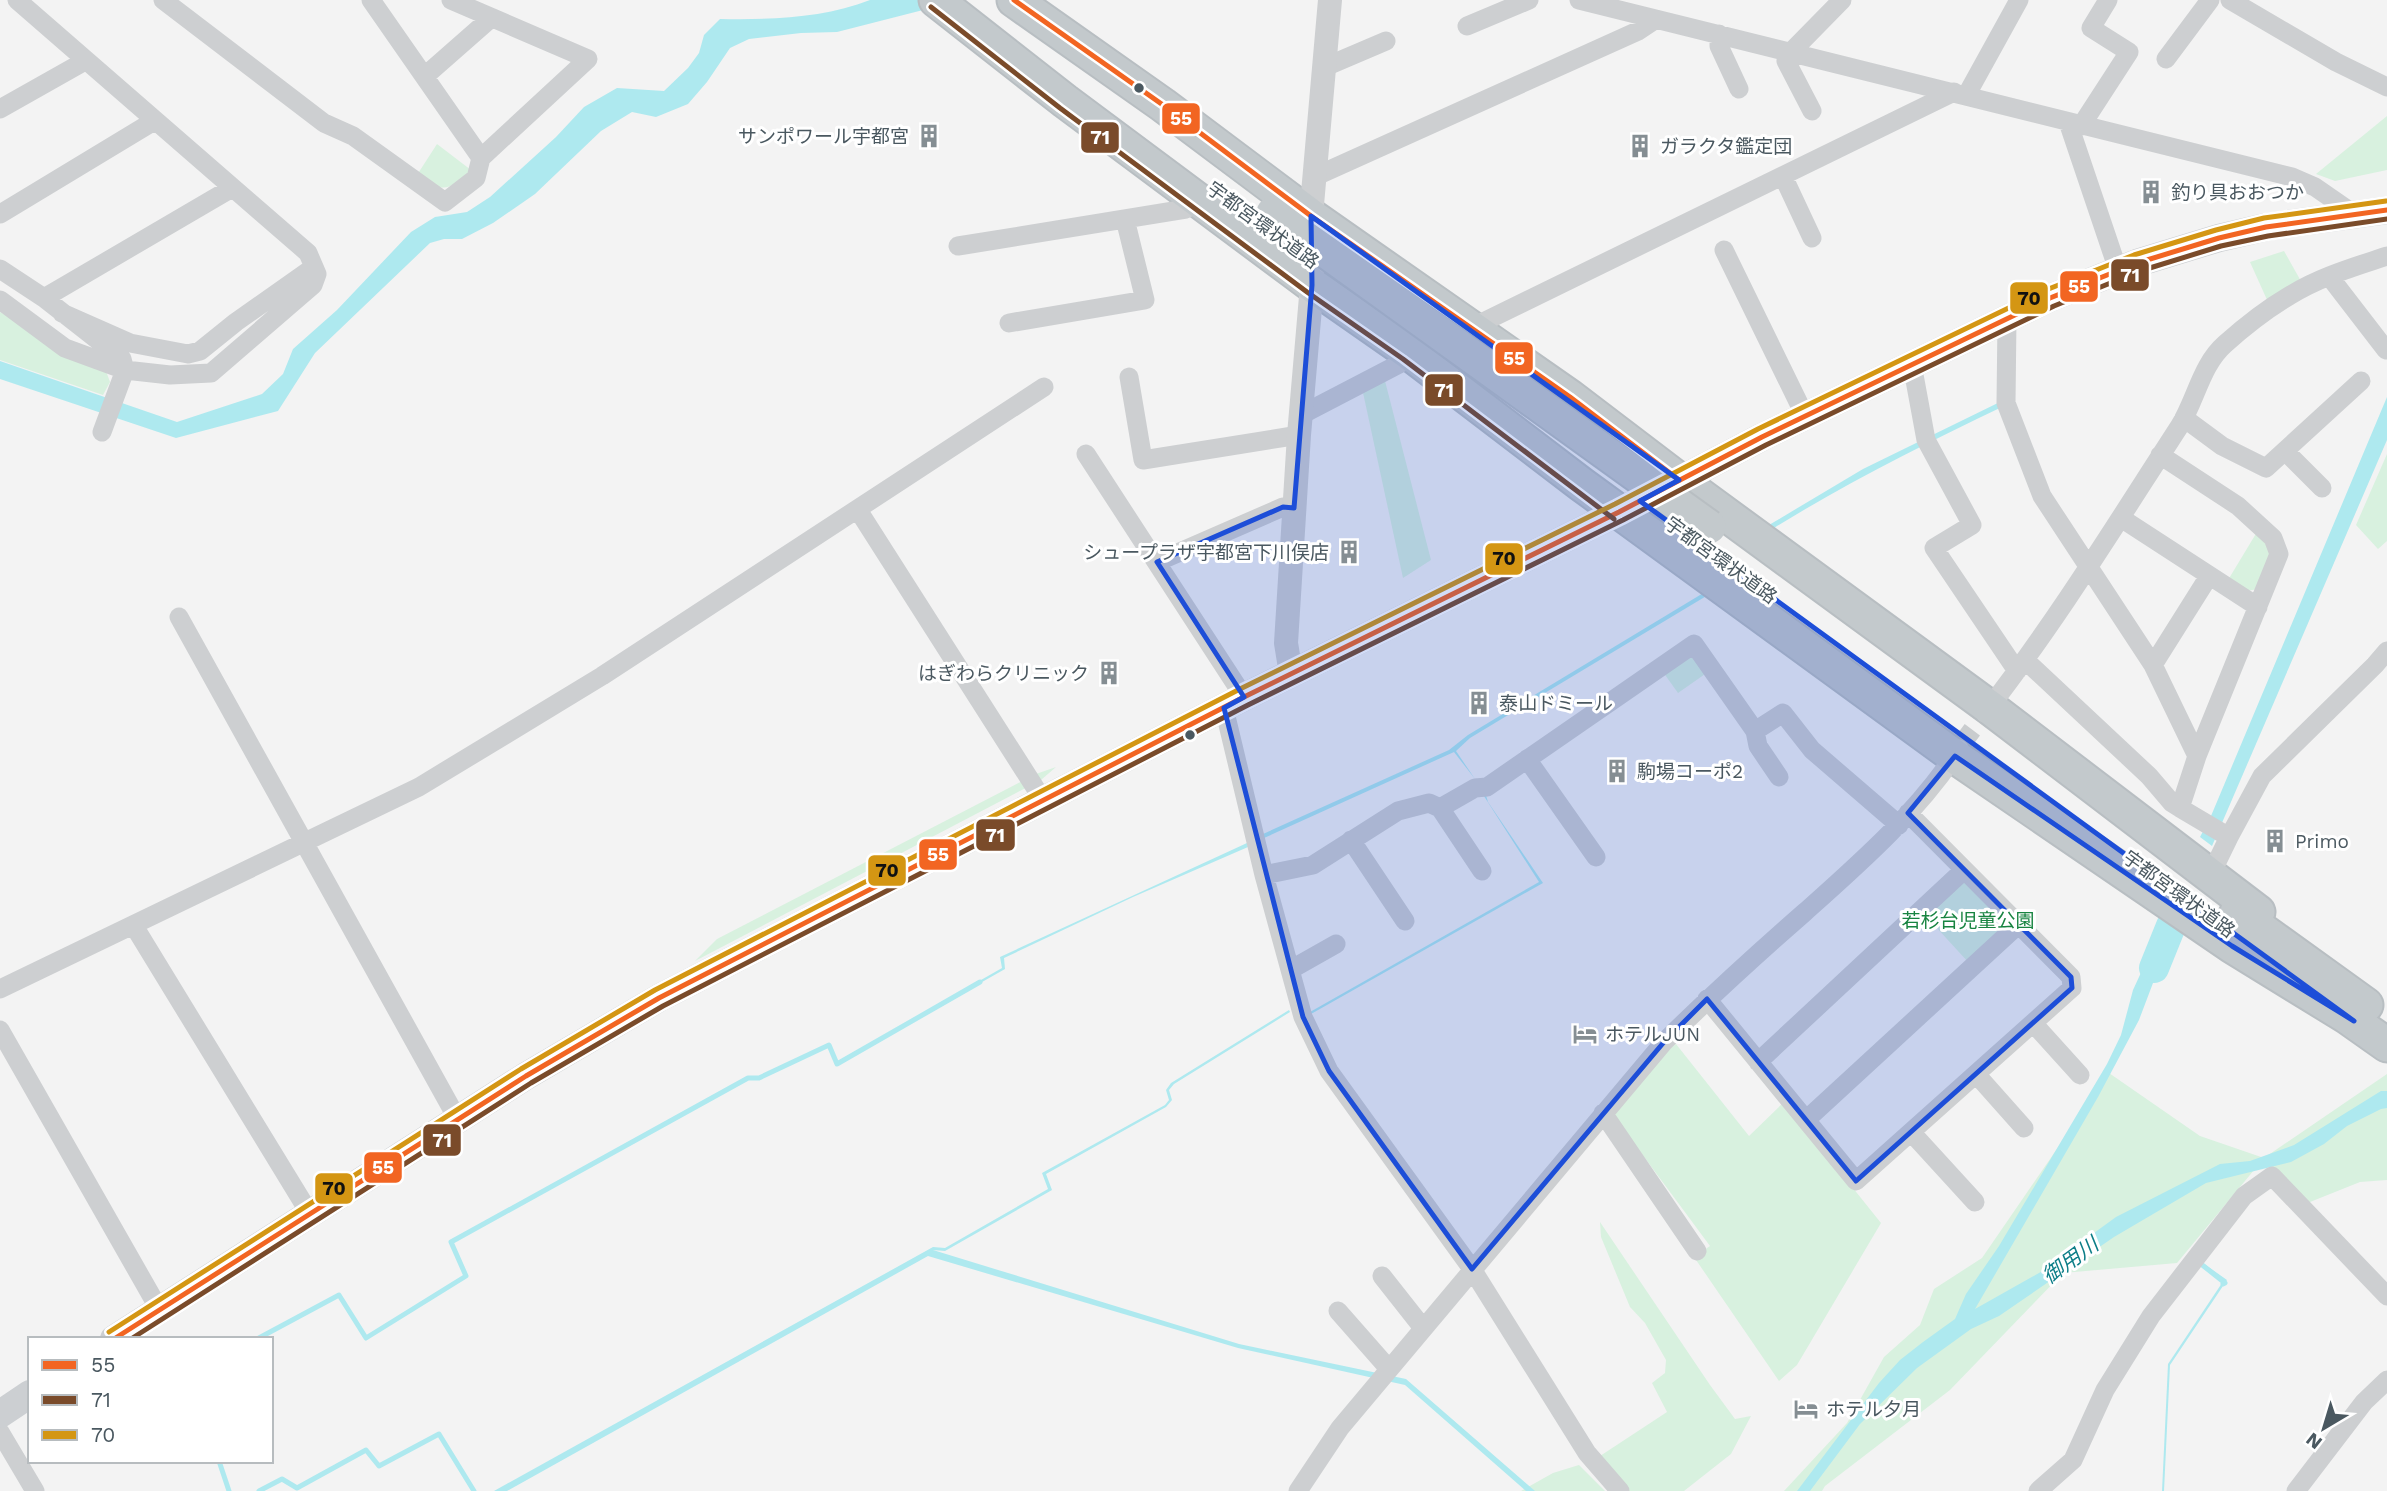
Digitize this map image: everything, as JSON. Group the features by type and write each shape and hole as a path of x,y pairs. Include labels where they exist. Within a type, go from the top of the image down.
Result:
{"highway":[{"path":"936,0 1055,93 1312,285 1408,352 1619,512 2232,946 2354,1021"},
{"name":"宇都宮環状道路","path":"952,0 1268,219 1702,534 2387,1020"},
{"name":"宇都宮環状道路","path":"986,0 1268,219"},
{"path":"1014,0 1163,105 1311,216 1570,397 2258,912 2253,923"},
{"name":"宇都宮環状道路","path":"1702,534 2387,1045"}],"main road":[{"path":"117,1337 458,1120 659,998 1234,702 1619,512 1805,416 2092,279 2219,238 2266,227 2387,210"},
{"path":"0,1414 28,1395"}],"street":[{"path":"0,300 65,348 125,370 170,375 211,373 313,285 317,274 308,253 17,0"},
{"path":"163,0 324,123 353,136 446,202 476,178 481,158 588,59 451,0"},
{"path":"371,0 481,158"},
{"path":"1291,674 1286,643 1312,285 1311,216 1330,0"},
{"path":"1467,26 1529,0"},
{"path":"1579,0 2292,177 2315,187 2354,214"},
{"path":"1812,111 1786,61 1791,52 1842,0"},
{"path":"1471,328 1783,176 1960,94 2019,0"},
{"path":"2075,124 2129,52 2091,28 2108,0"},
{"path":"2165,59 2210,0"},
{"path":"2230,0 2336,62 2385,83"},
{"path":"425,76 491,18"},
{"path":"1314,177 1638,31 1656,19"},
{"path":"1719,34 1718,46 1739,89"},
{"path":"1325,67 1386,41"},
{"path":"0,109 85,61"},
{"path":"0,214 154,121"},
{"path":"2075,124 2118,270"},
{"path":"1783,176 1812,237"},
{"path":"44,298 232,188"},
{"path":"958,246 1186,209 1195,197"},
{"path":"1009,323 1145,300 1125,219"},
{"path":"1724,250 1805,416"},
{"path":"1987,711 2088,568 2161,455 2184,418 2211,358 2289,295 2329,276 2387,256"},
{"path":"62,313 130,343 188,354 200,351 314,267"},
{"path":"0,270 44,298 122,359 125,370 102,432"},
{"path":"2329,276 2386,350"},
{"path":"2007,318 2006,403 2042,496 2153,665 2197,756"},
{"path":"1129,377 1143,460 1300,425 1399,364 1408,352"},
{"path":"1912,364 1926,440 1972,525 1934,548 2021,666 2149,776 2172,803 2218,831"},
{"path":"2184,418 2222,446 2266,468 2361,381"},
{"path":"0,989 430,780 602,676 1044,387"},
{"path":"2285,451 2322,488"},
{"path":"1086,454 1157,562 1234,702 1264,875 1303,1017 1329,1071 1472,1269 1587,1453 1620,1491"},
{"path":"2161,455 2238,506 2273,538 2279,554 2197,756 2180,808"},
{"path":"1157,562 1283,506 1294,508"},
{"path":"858,510 1043,800"},
{"path":"2121,518 2258,607"},
{"path":"2153,665 2209,576"},
{"path":"179,617 458,1120"},
{"path":"1440,808 1475,788 1487,787 1694,644 1755,731 1758,746 1779,777"},
{"path":"2210,876 2218,831 2262,776 2387,651"},
{"path":"1707,999 1856,1181 2072,988 2071,978 1964,870 1903,819 1812,750 1783,713 1755,731"},
{"path":"1298,1491 1340,1428 1664,1042 1707,999 1867,857 1903,819 1958,751"},
{"path":"1527,759 1596,857"},
{"path":"1264,875 1313,865 1398,811 1429,803 1440,808 1482,871"},
{"path":"1351,841 1405,921"},
{"path":"1758,1062 1964,870"},
{"path":"1806,1120 2019,924"},
{"path":"134,926 310,1213"},
{"path":"1290,970 1336,944"},
{"path":"2033,1023 2080,1074"},
{"path":"0,1030 159,1309"},
{"path":"1976,1074 2025,1128"},
{"path":"1602,1113 1696,1251"},
{"path":"1911,1132 1975,1202"},
{"path":"2038,1491 2073,1460 2105,1390 2151,1315 2244,1196 2272,1176 2387,1296"},
{"path":"1382,1276 1423,1328"},
{"path":"1338,1311 1390,1368"},
{"path":"2296,1491 2364,1402 2387,1380"},
{"path":"0,1432 35,1491"}],"highlighted area":[{"path":"1311,216 1679,480 1640,501 2354,1021 2232,946 1955,756 1908,813 2071,977 2072,988 1856,1181 1707,999 1664,1042 1472,1269 1329,1071 1303,1017 1224,708 1244,697 1157,562 1283,507 1294,508 1312,285"}],"green space":[{"path":"2387,116 2387,170 2335,181 2316,174"},
{"path":"437,144 471,170 456,183 445,188 417,175"},
{"path":"2284,251 2302,283 2268,302 2250,262"},
{"path":"0,312 106,371 110,382 103,395 0,360"},
{"path":"1384,377 1431,560 1403,578 1362,388"},
{"path":"2387,454 2387,541 2378,549 2356,525"},
{"path":"2257,532 2269,547 2271,559 2258,589 2246,591 2228,580"},
{"path":"1689,654 1708,672 1678,693 1663,672"},
{"path":"1056,767 1041,780 695,961 717,939 1036,774"},
{"name":"若杉台児童公園","path":"1958,882 1970,883 2005,919 2006,930 1969,963 1924,914"},
{"path":"1676,1044 1749,1136 1784,1102 1881,1223 1797,1365 1779,1381 1694,1257 1710,1246 1613,1115 1657,1060"},
{"path":"2109,1073 2200,1136 2264,1158 2177,1263 2063,1273 1950,1390 1822,1491 1784,1491 1847,1423 1884,1357 1920,1325 1934,1289 1982,1258"},
{"path":"2387,1074 2387,1180 2360,1182 2305,1204 2264,1158"},
{"path":"1600,1222 1735,1419 1751,1416 1731,1454 1684,1491 1628,1491 1597,1458 1667,1412 1652,1383 1665,1373 1666,1360 1645,1323 1630,1307 1601,1237"},
{"path":"1579,1465 1605,1491 1521,1491 1553,1473"}],"water":[{"path":"870,0 919,0 927,9 837,32 749,39 730,48 688,104 656,117 632,112 601,131 535,194 493,223 462,239 444,239 430,243 315,353 278,411 176,438 0,379 0,361 177,422 262,394 283,374 293,349 337,310 411,232 435,217 467,212 490,197 556,137 584,107 617,88 664,91 688,68 699,53 704,35 720,19 796,17 834,11"},
{"path":"2387,397 2387,440 2212,846 2200,837"},
{"path":"2004,400 2004,406 1858,479 1774,528 1769,525 1863,469"},
{"path":"1705,592 1708,595 1470,738 1456,751 1475,779 1454,752 1264,838 1263,834 1449,750 1468,735"},
{"path":"1485,792 1488,802 1543,883 1311,1014 1310,1012 1539,882 1482,793"},
{"path":"1247,843 1248,847 1133,897 1004,958 1005,969 975,986 974,984 1002,968 1000,957"},
{"name":"御用川","path":"2162,927 2175,937 2139,1020 2098,1097 1975,1309 2039,1273 2116,1217 2220,1164 2250,1161 2294,1145 2381,1091 2387,1091 2387,1108 2347,1126 2324,1144 2291,1162 2206,1183 2114,1237 1999,1316 1971,1329 1917,1368 1860,1424 1810,1491 1797,1491 1879,1383 1900,1360 1955,1319 1966,1294 1999,1246 2107,1064 2121,1035 2133,990"},
{"path":"1289,1010 1290,1012 1174,1084 1169,1090 1172,1100 1166,1107 1046,1174 1052,1190 945,1251 933,1250 1239,1344 1406,1379 1535,1491 1526,1491 1405,1385 1238,1348 928,1256 507,1491 494,1491 933,1247 945,1248 1048,1189 1042,1173 1165,1105 1169,1100 1166,1090 1171,1083"},
{"path":"2249,1200 2200,1261 2227,1280 2170,1365 2162,1491 2168,1364 2224,1280 2197,1262"}],"waterway":[{"path":"2154,968 2171,926"},
{"path":"261,1337 339,1295 366,1338 466,1276 451,1242 748,1078 759,1078 829,1045 837,1064 980,982"},
{"path":"2201,1264 2225,1283 2223,1284"},
{"path":"259,1491 282,1479 297,1488 366,1450 379,1466 439,1434 474,1491"},
{"path":"220,1463 229,1491"}],"tunnel":[{"path":"1961,745 1984,714"}],"transit line":[{"name":"55","path":"1014,0 1163,105 1311,216 1570,397 1679,480"},
{"name":"71","path":"931,7 1060,108 1307,292 1403,359 1614,519"},
{"name":"70","path":"109,1332 521,1069 655,990 1240,689 1615,504 1758,429 2046,290 2134,255 2264,218 2386,201"},
{"name":"55","path":"117,1337 526,1076 659,998 1244,697 1619,512 1762,437 2050,298 2137,263 2266,227 2387,210"},
{"name":"71","path":"134,1337 531,1083 663,1006 1248,705 1623,520 1766,445 2054,306 2140,271 2221,246 2268,236 2387,219"}],"place":[{"name":"サンポワール宇都宮","path":"929,136"},
{"name":"ガラクタ鑑定団","path":"1640,146"},
{"name":"釣り具おおつか","path":"2151,192"},
{"name":"シュープラザ宇都宮下川俣店","path":"1349,552"},
{"name":"はぎわらクリニック","path":"1109,673"},
{"name":"泰山ドミール","path":"1479,703"},
{"name":"駒場コーポ2","path":"1617,771"},
{"name":"Primo","path":"2275,841"},
{"name":"ホテルJUN","path":"1585,1034"},
{"name":"ホテル夕月","path":"1806,1409"}]}
